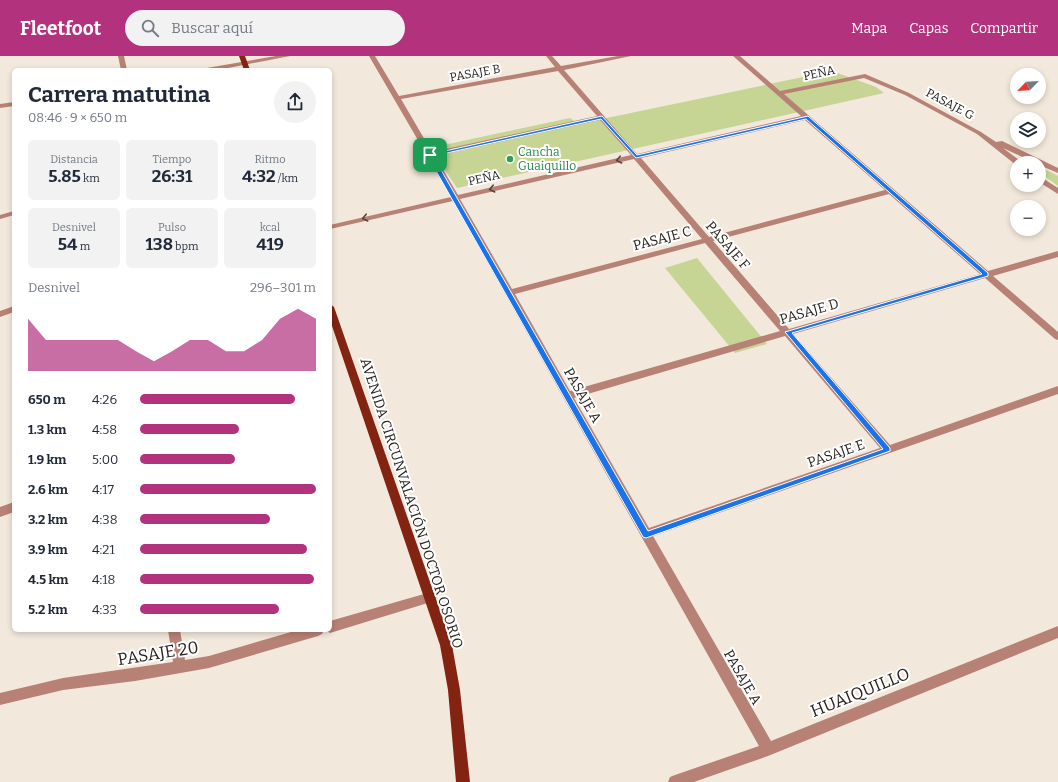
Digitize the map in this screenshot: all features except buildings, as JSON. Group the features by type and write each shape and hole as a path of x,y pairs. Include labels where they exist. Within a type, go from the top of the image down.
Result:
{"main road":[{"path":"242,56 246,67"},
{"name":"AVENIDA CIRCUNVALACIÓN DOCTOR OSORIO","path":"332,313 431,597 446,645 454,690 463,782"}],"street":[{"path":"121,56 124,68"},
{"path":"233,68 246,67 287,56"},
{"name":"PASAJE A","path":"372,56 430,155 768,749"},
{"name":"PASAJE F","path":"549,56 888,450"},
{"name":"PASAJE B","path":"397,98 628,56"},
{"path":"736,56 1058,337"},
{"name":"PEÑA","path":"779,93 864,76"},
{"name":"PASAJE G","path":"864,76 907,94 979,133 1010,156"},
{"path":"0,106 12,104"},
{"path":"430,155 602,117"},
{"name":"PEÑA","path":"332,227 454,197 807,117"},
{"path":"979,133 1058,171"},
{"path":"1046,183 1058,192"},
{"name":"PASAJE C","path":"508,293 891,191"},
{"path":"0,217 12,214"},
{"name":"PASAJE D","path":"567,396 1058,254"},
{"path":"0,314 12,311"},
{"name":"PASAJE E","path":"646,534 1058,390"},
{"path":"0,512 12,508"},
{"path":"332,626 431,597"},
{"path":"174,632 180,666"},
{"name":"PASAJE 20","path":"0,699 63,684 135,675 209,662 311,632"},
{"name":"HUAIQUILLO","path":"675,782 768,749 1057,635"}],"green space":[{"path":"832,71 876,87 884,93 457,188 430,148 570,118 578,124"},
{"path":"1046,170 1058,176 1058,186 1046,177"},
{"path":"697,258 767,344 735,353 665,268"}],"place":[{"name":"Cancha Guaiquillo","path":"510,159"}],"route":[{"path":"602,117 636,156 807,117 986,274 788,332 888,450 646,534 430,155 602,117"}]}
